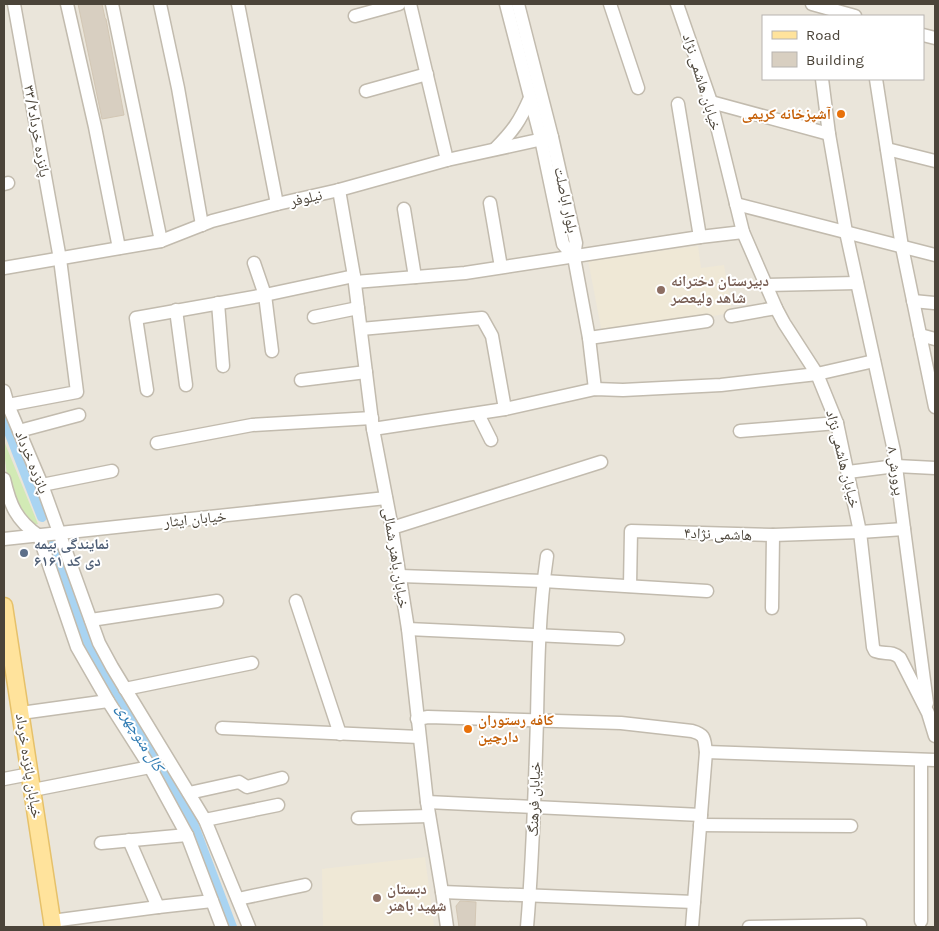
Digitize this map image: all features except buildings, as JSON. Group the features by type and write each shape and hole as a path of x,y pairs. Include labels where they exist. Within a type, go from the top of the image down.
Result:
{"main road":[{"name":"خیابان پانزده خرداد","path":"4,606 5,625 52,924"}],"street":[{"name":"پانزده خرداد۳۳/۲","path":"8,405 77,392 60,259 14,4"},
{"path":"67,4 119,248"},
{"path":"112,4 161,241"},
{"path":"160,4 178,88 202,225"},
{"path":"238,4 277,204"},
{"path":"355,16 399,4"},
{"path":"410,4 447,160"},
{"name":"بلوار اباصلت","path":"506,4 530,98 547,138"},
{"name":"بلوار اباصلت","path":"518,4 547,138 576,243 574,257 595,389"},
{"path":"610,4 638,88"},
{"name":"خیابان هاشمی نژاد","path":"677,4 711,102 743,232 776,308 784,324 817,374 837,423 860,532 874,647 880,653 890,652 900,658 932,714 935,736"},
{"path":"812,4 851,15"},
{"path":"366,91 427,74"},
{"name":"پرورش ۸","path":"822,80 829,134 846,232 894,451 932,714"},
{"path":"876,80 902,247 920,334 933,383 935,407"},
{"path":"495,150 516,127 530,98"},
{"path":"711,102 829,134"},
{"path":"678,104 700,237"},
{"name":"نیلوفر","path":"4,268 161,241 212,221 339,190 447,160 547,138"},
{"path":"886,149 935,161"},
{"name":"خیابان باهنر شمالی","path":"339,190 354,279 372,423 392,528 408,629 427,802 447,927"},
{"path":"490,203 501,268"},
{"path":"736,204 935,255"},
{"path":"404,209 415,277"},
{"path":"147,390 136,318 354,279 465,273 743,232"},
{"path":"254,263 265,295 272,351"},
{"path":"766,285 857,283"},
{"path":"913,301 934,303"},
{"path":"218,303 223,366"},
{"path":"314,318 358,308"},
{"path":"731,316 776,308"},
{"path":"176,310 186,385"},
{"path":"360,328 482,318 492,336 505,410"},
{"path":"588,338 707,321"},
{"path":"920,334 935,339"},
{"path":"157,443 252,425 372,423 478,414 505,410 595,389 623,390 721,385 817,374 874,361"},
{"path":"301,380 366,372"},
{"name":"پانزده خرداد","path":"4,391 8,405 42,485 99,643 205,820 249,927"},
{"path":"478,414 491,440"},
{"path":"19,431 79,415"},
{"path":"740,431 837,423"},
{"path":"392,528 601,462"},
{"path":"848,472 896,466 935,468"},
{"path":"42,485 112,471"},
{"path":"4,479 10,501 19,517 29,529 39,536 77,647 150,767 188,835 222,927"},
{"name":"خیابان ایثار","path":"4,539 386,498"},
{"name":"هاشمی نژاد۴","path":"630,586 630,531 773,535 904,529"},
{"path":"772,608 773,535"},
{"name":"خیابان فرهنگ","path":"527,927 535,808 539,636 546,556"},
{"path":"400,576 543,581 706,590"},
{"path":"91,620 217,601"},
{"path":"296,601 340,734"},
{"path":"408,629 618,639"},
{"path":"125,689 252,663"},
{"path":"20,713 108,700"},
{"path":"417,719 428,717 622,723 700,733 704,739 706,752 692,927"},
{"path":"222,728 419,737"},
{"path":"706,752 935,760"},
{"path":"922,760 922,921"},
{"path":"4,779 31,782 150,767"},
{"path":"189,793 239,782 247,787 282,778"},
{"path":"427,802 618,811 700,820 851,826"},
{"path":"205,820 278,805"},
{"path":"358,818 429,816"},
{"path":"101,843 188,835"},
{"path":"130,840 158,907"},
{"path":"238,899 305,886"},
{"path":"442,892 694,902"},
{"path":"52,924 158,907 212,902"},
{"path":"749,927 860,925"}],"shaded area":[{"path":"4,4 935,4 935,927 4,927"},
{"name":"دبیرستان دخترانه شاهد ولیعصر","path":"698,246 701,268 724,265 732,313 602,333 588,260"},
{"name":"دبستان شهید باهنر","path":"425,857 434,926 323,927 322,869"}],"green space":[{"path":"4,441 38,524 30,525 21,514 7,476"}],"waterway":[{"name":"کال منوچهری","path":"4,419 42,517"},
{"name":"کال منوچهری","path":"53,545 95,661 191,818 232,927"}],"place":[{"name":"آشپزخانه کریمی","path":"841,114"},
{"name":"دبیرستان دخترانه شاهد ولیعصر","path":"661,290"},
{"name":"نمایندگی بیمه دی کد ۶۱۶۱","path":"24,553"},
{"name":"کافه رستوران دارچین","path":"468,729"},
{"name":"دبستان شهید باهنر","path":"377,898"}]}
